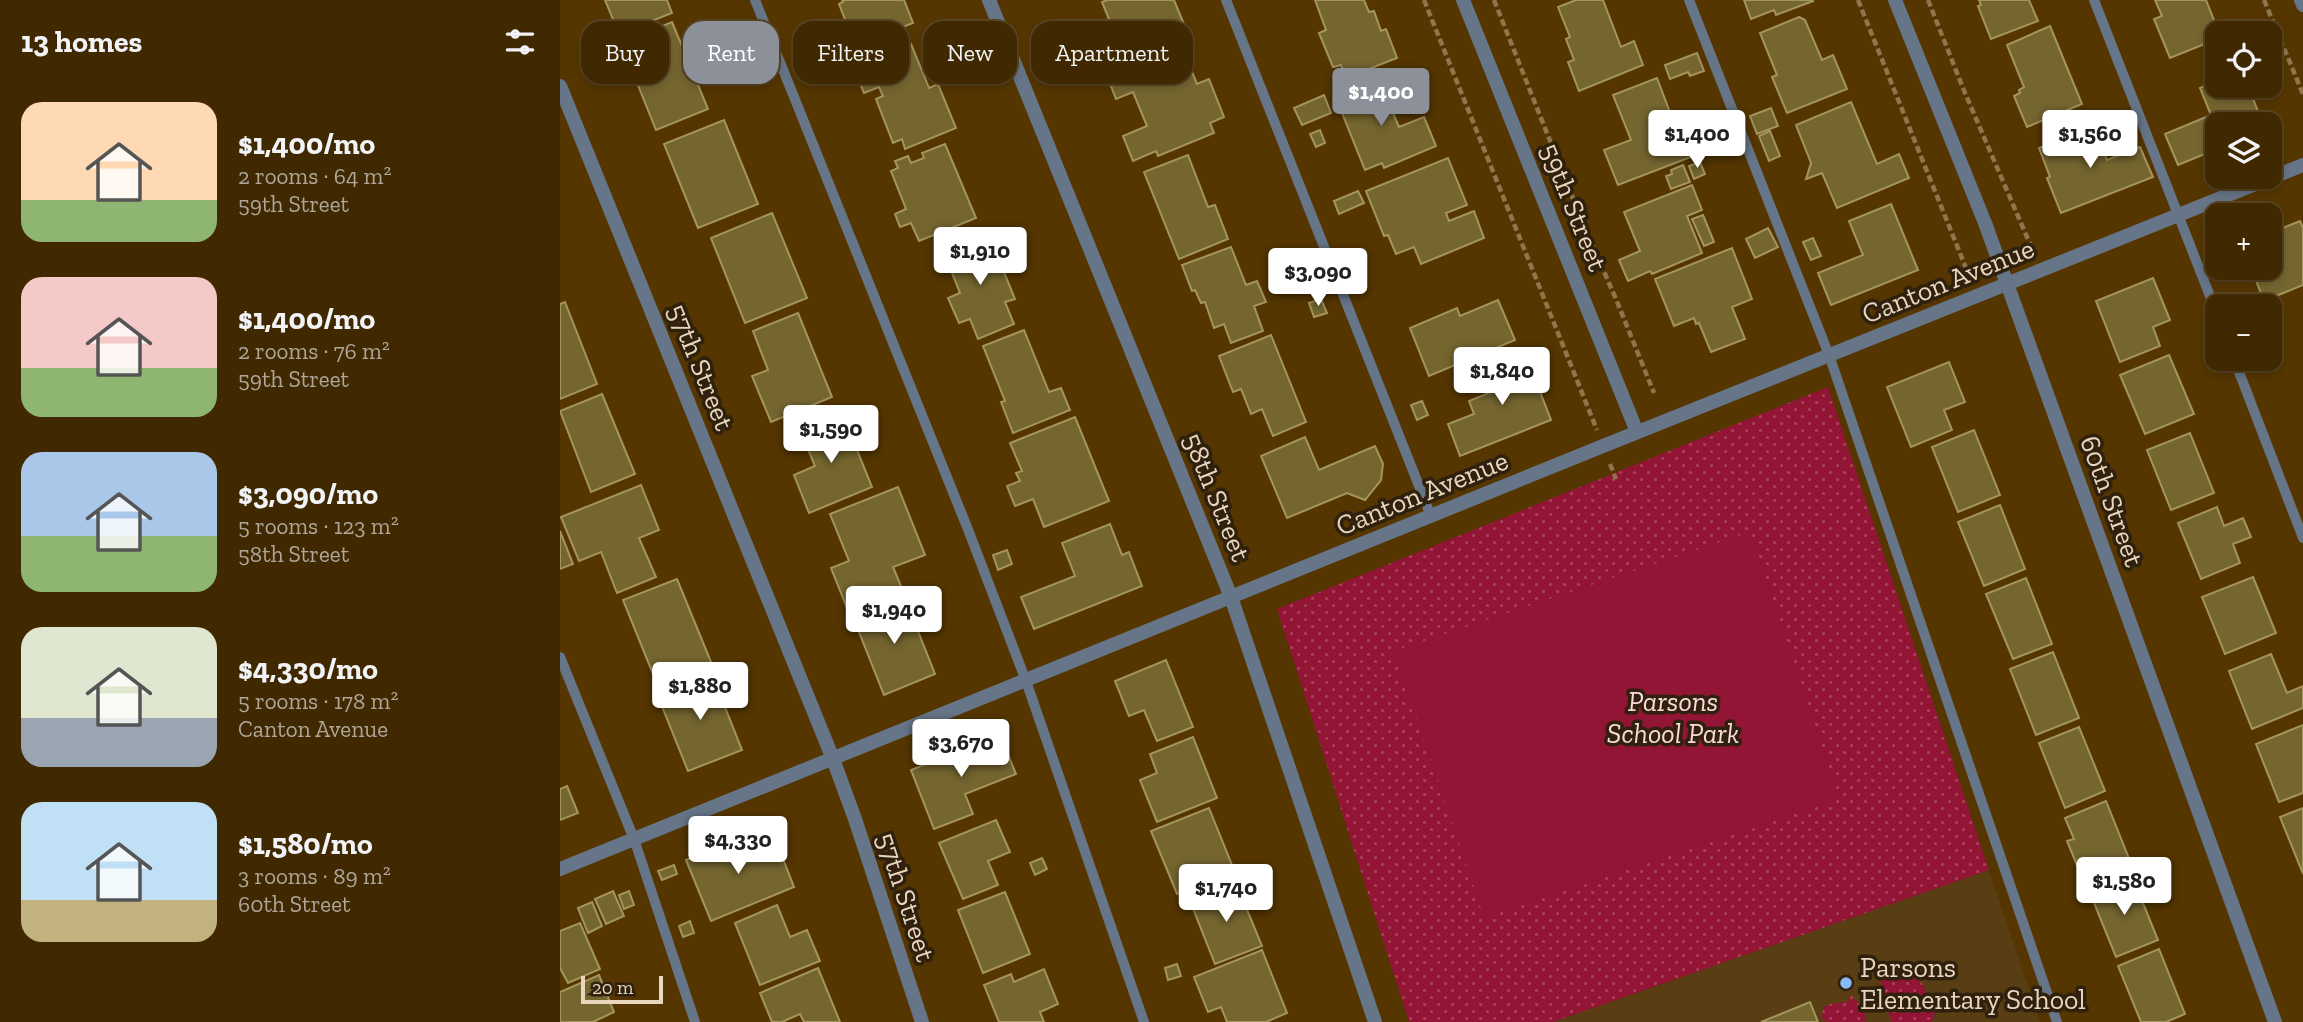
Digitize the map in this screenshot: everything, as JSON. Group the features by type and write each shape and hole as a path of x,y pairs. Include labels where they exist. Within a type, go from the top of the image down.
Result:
{"street":[{"name":"58th Street","path":"989,0 1231,597 1376,1022"},
{"name":"59th Street","path":"1463,0 1637,432"},
{"name":"60th Street","path":"1895,0 1985,223 2275,1022"},
{"path":"2301,0 2303,5"},
{"name":"57th Street","path":"560,86 832,759 855,819 922,1022"},
{"name":"Canton Avenue","path":"560,869 2303,164"}],"lane":[{"path":"755,0 954,493 1026,681 1144,1022"},
{"path":"1226,0 1431,516"},
{"path":"1689,0 1829,355 2057,1022"},
{"path":"2094,0 2209,294"},
{"path":"2239,371 2303,538"},
{"path":"560,657 634,839 695,1022"}],"path":[{"path":"1424,0 1616,479"},
{"path":"1494,0 1654,393"},
{"path":"1858,0 1976,295"},
{"path":"1928,0 2030,244"},
{"path":"2264,0 2303,94"}],"shaded area":[{"name":"Parsons Elementary School","path":"1989,870 2040,1022 1553,1022"}],"green space":[{"name":"Parsons School Park","path":"1828,387 1989,870 1553,1022 1409,1022 1277,609"},
{"path":"1750,532 1839,799 1484,917 1394,651"},
{"path":"1904,962 1922,983 1935,1013 1930,1022 1892,1022 1881,997 1885,993 1879,979 1881,970"},
{"path":"1853,995 1854,1000 1864,1009 1865,1022 1826,1022 1822,1018 1827,1005 1848,1001 1849,996"}],"building":[{"path":"605,0 667,0 672,13 652,21 614,21"},
{"path":"842,0 904,0 913,23 846,21 839,4"},
{"path":"1174,0 1183,21 1104,21 1109,19 1102,2"},
{"path":"1315,0 1364,0 1369,12 1374,11 1381,31 1386,29 1397,58 1346,78 1341,65 1333,67 1319,33 1326,30"},
{"path":"1576,0 1603,0 1621,47 1634,41 1643,65 1579,91 1568,62 1574,60 1566,39 1570,37 1558,7"},
{"path":"1744,0 1813,1 1776,15 1774,10 1751,19"},
{"path":"1979,0 2029,0 2038,21 1991,39 1978,6 1981,5"},
{"path":"2155,0 2206,0 2214,21 2205,21 2205,44 2170,58 2154,19 2162,16"},
{"path":"1799,17 1805,20 1822,60 1833,55 1847,89 1787,113 1772,77 1777,75 1760,33"},
{"path":"672,22 683,49 683,84 698,84 708,109 656,130 637,84 669,84 669,23"},
{"path":"2050,26 2082,104 2027,127 2014,96 2024,87 2007,45"},
{"path":"911,44 923,73 923,84 927,84 929,88 938,84 956,128 905,149 902,139 893,143 876,99 883,96 879,87 864,93 860,84 909,84"},
{"path":"1697,53 1704,71 1690,76 1688,72 1670,79 1665,65"},
{"path":"1193,74 1197,84 1209,79 1224,117 1210,123 1214,133 1158,156 1156,151 1133,161 1123,136 1147,126 1133,92 1116,99 1110,84 1193,84"},
{"path":"1657,78 1674,123 1695,115 1709,150 1618,185 1604,150 1631,140 1613,95"},
{"path":"1379,80 1399,127 1424,117 1436,146 1384,168 1382,163 1365,170 1336,98"},
{"path":"2205,86 2205,98 2253,98 2258,112 2210,112 2200,88"},
{"path":"1324,95 1331,113 1302,125 1294,108"},
{"path":"1851,102 1877,164 1899,154 1909,178 1837,208 1822,173 1806,179 1811,163 1796,125"},
{"path":"1771,108 1778,126 1757,134 1750,116"},
{"path":"2205,117 2205,154 2178,165 2165,134"},
{"path":"724,120 758,204 698,228 664,144"},
{"path":"2094,126 2107,160 2140,147 2153,177 2061,213 2039,148"},
{"path":"1320,130 1325,143 1316,147 1310,134"},
{"path":"1770,131 1780,156 1769,161 1759,136"},
{"path":"945,144 976,218 919,241 911,223 900,227 895,214 906,209 891,171 898,168 895,161 908,156 911,163 924,158 922,153"},
{"path":"1188,155 1208,207 1215,205 1228,239 1179,259 1144,172"},
{"path":"1448,158 1467,205 1446,213 1449,221 1474,211 1484,238 1421,264 1414,247 1396,254 1388,235 1384,236 1366,191"},
{"path":"1700,162 1705,174 1694,179 1689,166"},
{"path":"1683,165 1690,182 1671,189 1666,176 1672,174 1671,170"},
{"path":"1692,185 1702,210 1687,216 1702,253 1628,281 1619,260 1640,251 1624,212"},
{"path":"1358,191 1364,203 1339,214 1334,201"},
{"path":"1891,204 1918,270 1831,305 1818,273 1863,255 1849,221"},
{"path":"772,213 807,298 745,323 711,238"},
{"path":"1703,215 1714,242 1704,246 1692,219"},
{"path":"2300,221 2303,228 2303,285 2281,294 2261,294 2256,280 2282,280 2282,228"},
{"path":"1768,228 1778,247 1755,258 1746,239"},
{"path":"989,235 1015,299 1005,302 1014,324 978,339 970,319 959,323 948,298 960,293 944,253"},
{"path":"1813,238 1821,256 1811,260 1803,242"},
{"path":"1231,247 1246,285 1257,281 1266,302 1254,306 1263,331 1231,343 1224,324 1214,328 1205,302 1201,303 1195,290 1192,291 1182,265"},
{"path":"1732,248 1752,299 1732,307 1745,339 1711,352 1699,323 1696,324 1694,318 1674,326 1655,279"},
{"path":"2153,278 2170,320 2153,327 2160,346 2120,362 2096,301"},
{"path":"1321,299 1327,313 1314,317 1309,303"},
{"path":"1498,300 1515,340 1429,376 1410,328 1457,308 1460,316"},
{"path":"565,302 597,384 560,399 560,304"},
{"path":"798,313 832,397 771,422 752,376 768,370 753,331"},
{"path":"1024,330 1049,392 1061,388 1070,410 1013,433 1001,402 1005,401 983,346"},
{"path":"1271,335 1306,422 1273,436 1262,409 1251,414 1241,389 1233,392 1219,356"},
{"path":"1525,353 1551,420 1460,456 1448,424 1474,414 1469,401 1489,393 1480,371"},
{"path":"2169,355 2194,414 2145,434 2120,375"},
{"path":"1949,362 1965,402 1944,410 1952,430 1911,447 1887,387"},
{"path":"602,394 635,474 591,492 560,411"},
{"path":"1422,401 1428,415 1417,420 1411,405"},
{"path":"842,413 872,487 809,513 794,475 815,466 800,430"},
{"path":"1075,417 1109,501 1044,527 1033,499 1015,506 1007,486 1020,481 1016,473 1022,471 1010,443"},
{"path":"1974,430 2000,495 1958,512 1932,447"},
{"path":"2190,433 2214,493 2171,510 2147,450"},
{"path":"1305,437 1319,470 1375,446 1383,464 1381,480 1365,500 1347,493 1287,518 1261,456"},
{"path":"641,485 659,530 639,538 656,577 617,593 601,552 579,561 561,517"},
{"path":"898,487 925,555 893,567 901,586 847,608 831,568 849,561 830,514"},
{"path":"2000,505 2025,569 1984,586 1958,522"},
{"path":"2217,507 2224,526 2243,518 2251,537 2233,544 2240,563 2201,579 2178,523"},
{"path":"1110,524 1122,555 1129,552 1142,586 1034,629 1021,597 1075,576 1062,543"},
{"path":"560,531 573,564 560,569"},
{"path":"1007,550 1012,564 998,570 993,555"},
{"path":"2253,577 2276,633 2225,654 2202,597"},
{"path":"2026,578 2052,644 2013,659 1986,594"},
{"path":"677,579 711,662 657,684 623,600"},
{"path":"904,596 935,674 884,695 853,617"},
{"path":"2053,652 2079,718 2036,735 2010,669"},
{"path":"2271,654 2287,693 2303,686 2303,708 2252,729 2229,671"},
{"path":"1166,660 1193,727 1157,741 1144,710 1129,716 1115,681"},
{"path":"711,672 742,750 688,771 657,694"},
{"path":"2303,725 2303,793 2279,802 2256,744"},
{"path":"2079,727 2105,791 2065,808 2039,743"},
{"path":"1000,735 1016,774 965,794 973,814 934,829 911,770"},
{"path":"1193,737 1217,798 1157,822 1140,780 1157,773 1150,754"},
{"path":"567,786 578,813 560,820 560,789"},
{"path":"2106,801 2132,866 2085,885 2067,841 2074,839 2065,818"},
{"path":"1209,808 1236,875 1190,893 1188,889 1177,894 1151,831"},
{"path":"2303,808 2303,874 2280,817"},
{"path":"996,820 1010,852 988,861 998,885 963,899 939,843"},
{"path":"751,833 762,858 780,851 794,887 711,921 686,860"},
{"path":"1042,858 1047,869 1035,875 1030,863"},
{"path":"674,865 677,874 662,880 658,871"},
{"path":"2132,876 2158,940 2116,957 2090,893"},
{"path":"1236,883 1262,946 1215,964 1190,901"},
{"path":"613,891 624,916 606,924 595,899"},
{"path":"629,891 634,905 624,909 619,895"},
{"path":"1005,892 1030,954 983,973 958,910"},
{"path":"592,902 602,926 588,933 578,908"},
{"path":"777,905 790,937 807,930 820,961 760,985 735,923"},
{"path":"690,921 694,933 683,937 679,926"},
{"path":"580,923 600,969 568,983 560,968 560,931"},
{"path":"2159,949 2185,1014 2166,1022 2141,1022 2118,966"},
{"path":"1262,950 1287,1013 1266,1022 1227,1022 1221,1007 1208,1012 1194,977"},
{"path":"1177,964 1181,976 1168,980 1165,968"},
{"path":"818,968 840,1022 804,1022 800,1014 782,1022 772,1022 760,993"},
{"path":"1044,969 1058,1004 1040,1012 1044,1022 999,1022 984,985 1011,974 1014,982"},
{"path":"599,975 614,1012 593,1022 560,1022 560,992"},
{"path":"1810,1002 1818,1022 1761,1022"}],"place":[{"name":"Parsons Elementary School","path":"1846,983"}]}
